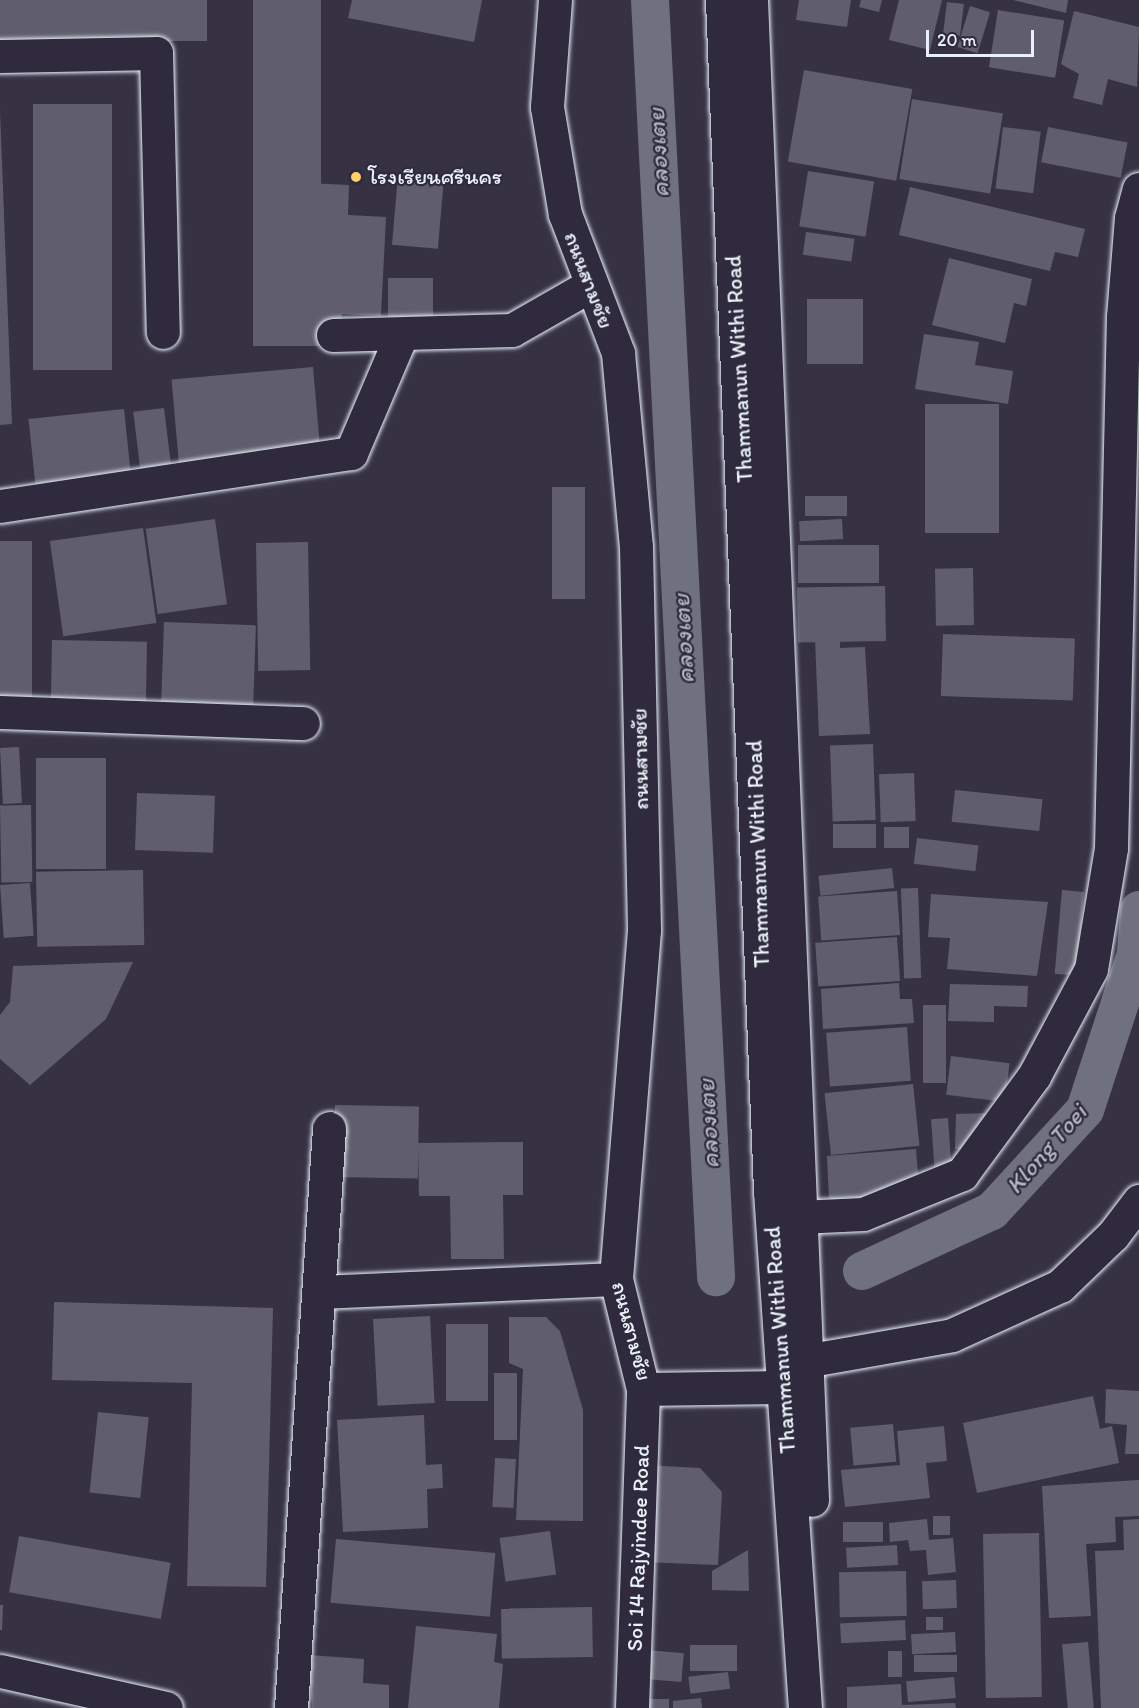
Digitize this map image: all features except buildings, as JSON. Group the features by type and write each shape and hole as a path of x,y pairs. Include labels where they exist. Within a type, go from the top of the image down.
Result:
{"street":[{"name":"ถนนสามชัย","path":"555,0 547,107 565,214 589,286 618,353 636,547 644,930 616,1279 643,1389 781,1387"},
{"name":"Thammanun Withi Road","path":"722,0 781,1387 805,1708"},
{"name":"Thammanun Withi Road","path":"751,0 805,1361 824,1708"},
{"path":"0,56 156,53 163,333"},
{"path":"799,1217 863,1214 962,1174 1034,1077 1091,969 1111,848 1123,317 1131,218 1139,189"},
{"path":"333,335 401,336 512,330 589,286"},
{"path":"0,506 351,453 401,336"},
{"path":"0,712 303,723"},
{"path":"291,1708 328,1128"},
{"path":"805,1361 952,1335 1059,1286 1113,1235 1139,1201"},
{"path":"319,1292 616,1279"},
{"name":"Soi 14 Rajyindee Road","path":"632,1708 643,1389"},
{"path":"0,1671 166,1708"}],"waterway":[{"name":"คลองเตย","path":"650,0 716,1277"},
{"name":"Klong Toei","path":"862,1271 992,1211 1085,1110 1136,954 1139,910"}],"place":[{"name":"โรงเรียนศรีนคร","path":"356,177"}]}
